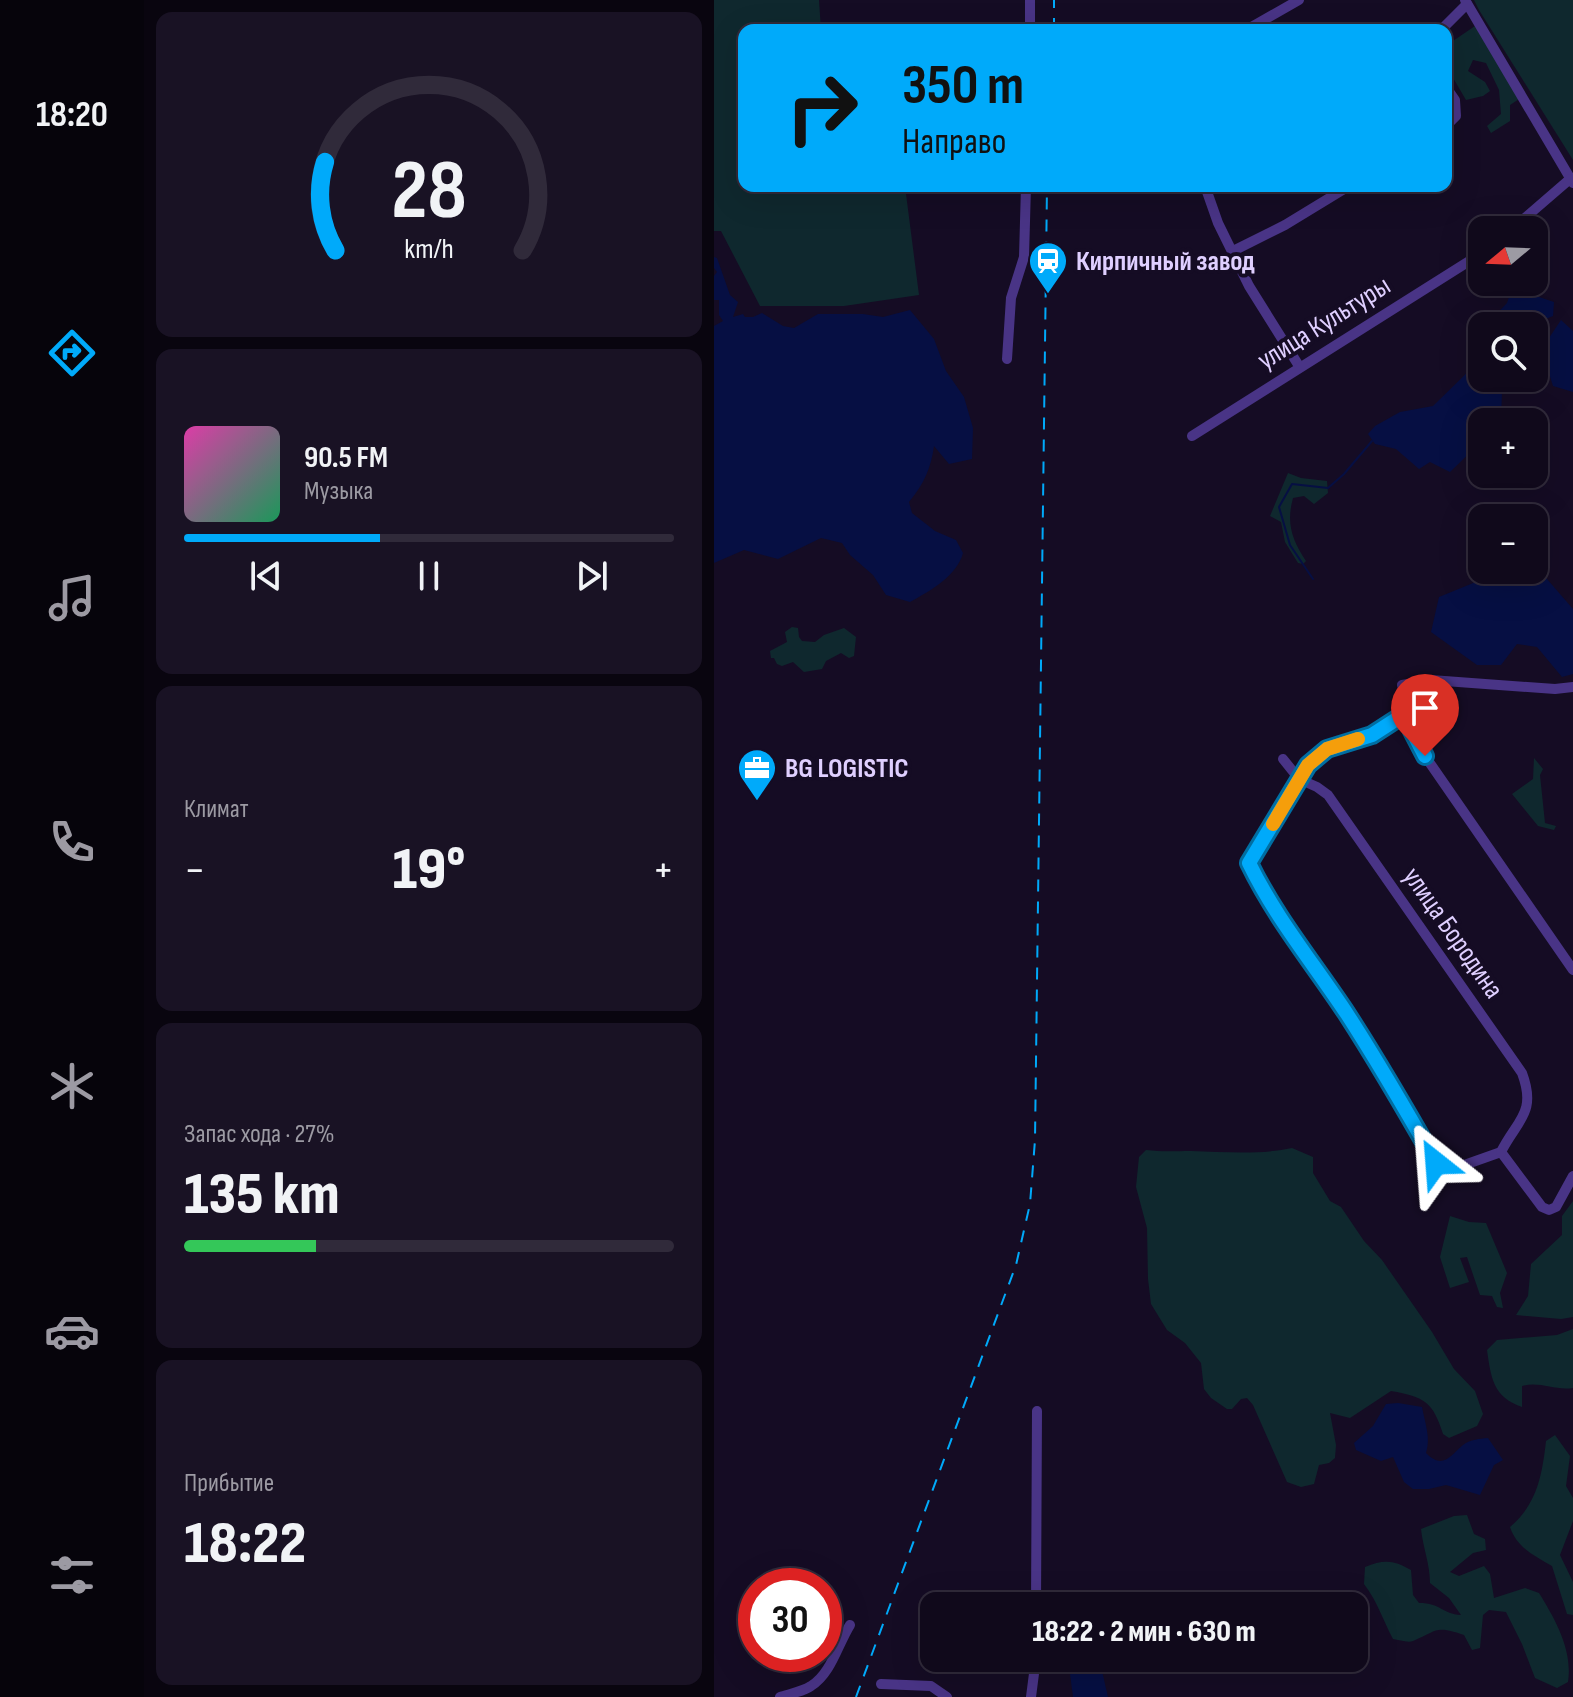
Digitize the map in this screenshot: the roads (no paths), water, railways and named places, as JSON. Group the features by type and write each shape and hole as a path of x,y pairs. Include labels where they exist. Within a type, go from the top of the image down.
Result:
{"street":[{"path":"1030,0 1030,24"},
{"path":"1257,24 1299,0"},
{"path":"1446,24 1466,2 1572,181 1528,216"},
{"path":"1452,96 1456,116 1452,120"},
{"path":"1007,359 1011,298 1024,257 1026,192"},
{"path":"1207,192 1218,223 1249,286 1299,366"},
{"path":"1233,251 1285,225 1339,192"},
{"name":"улица Культуры","path":"1192,436 1468,262"},
{"path":"1573,687 1555,689 1431,680 1402,685 1406,713 1425,756 1573,970"},
{"path":"1406,713 1372,735 1327,749 1308,765 1249,863 1261,888 1347,1014 1436,1163 1443,1169 1453,1169 1501,1152 1542,1207 1549,1210 1556,1207 1573,1176"},
{"name":"улица Бородина","path":"1283,759 1299,779 1328,795 1522,1073 1529,1105 1501,1152"},
{"path":"1036,1592 1037,1411"},
{"path":"780,1697 811,1687 825,1674 850,1625"},
{"path":"1031,1697 1034,1672"},
{"path":"881,1684 931,1686 947,1697"}],"waterway":[{"path":"1313,579 1290,545 1279,507 1292,484 1328,488 1372,441"}],"railway":[{"path":"1054,0 1054,24"},
{"path":"856,1697 1016,1265 1030,1204 1035,1140 1047,192"}],"place":[{"name":"Кирпичный завод","path":"1048,295"},
{"name":"BG LOGISTIC","path":"757,802"}]}
